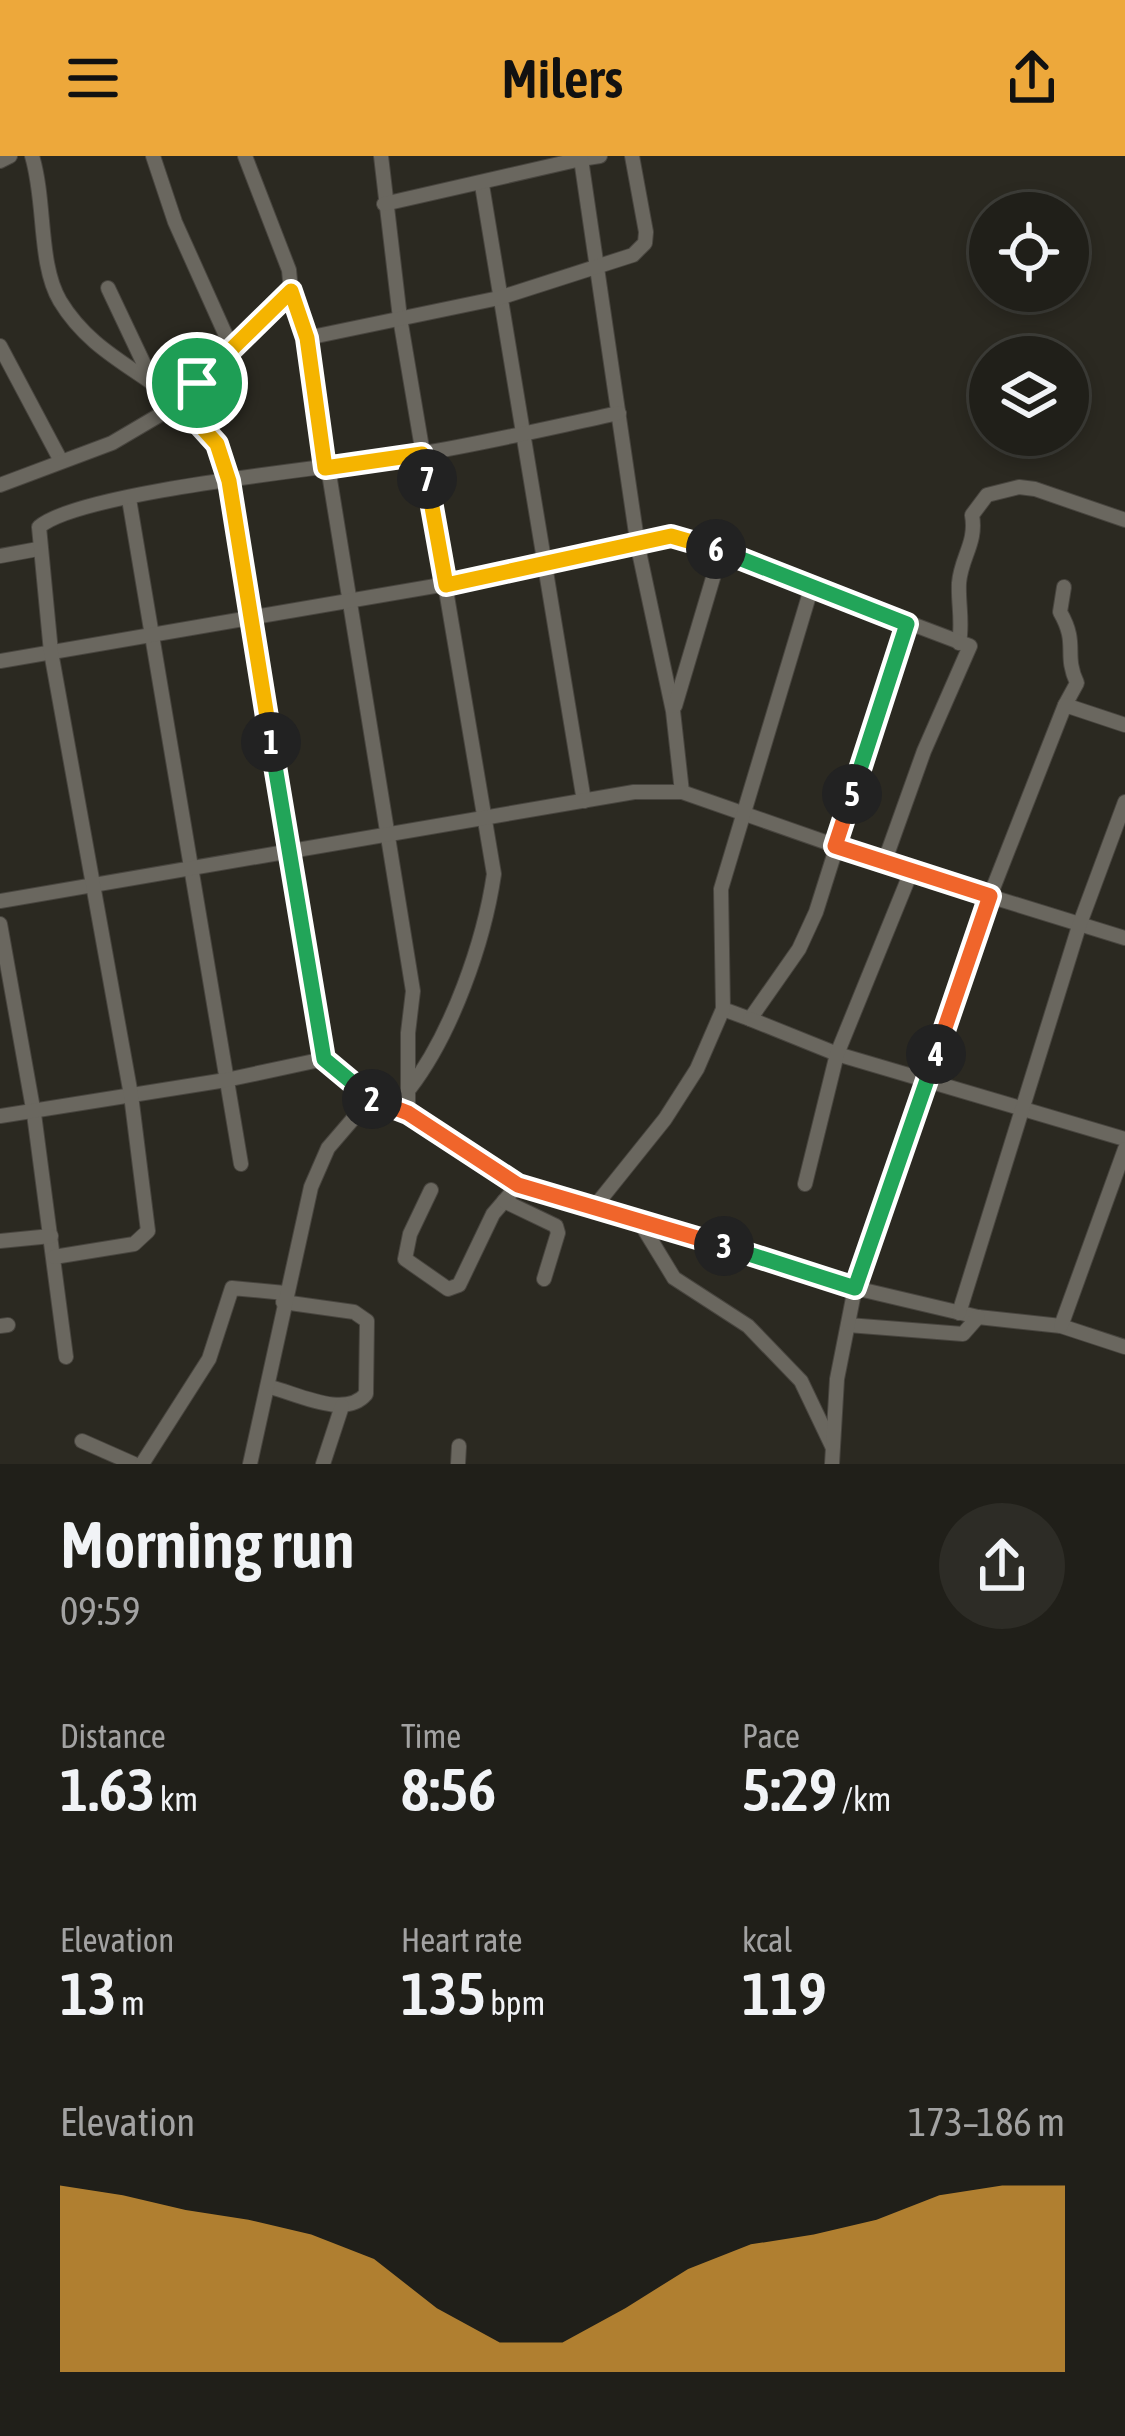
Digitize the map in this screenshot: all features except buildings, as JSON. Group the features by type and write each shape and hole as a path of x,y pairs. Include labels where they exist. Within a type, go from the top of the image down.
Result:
{"street":[{"path":"0,160 10,156"},
{"path":"32,156 45,206 50,278 62,304 90,333 180,403 217,444 229,481 324,1059 371,1098 408,1113 518,1185 596,1205 855,1288 978,1317 1061,1326 1125,1348"},
{"path":"153,156 175,222 232,349"},
{"path":"245,156 289,270 307,338 413,992 408,1113"},
{"path":"381,156 400,317 494,874 487,919 426,1068 410,1088"},
{"path":"384,204 600,156"},
{"path":"307,338 500,298 633,255 644,244 632,156"},
{"path":"581,159 638,547 673,711 682,792"},
{"path":"482,185 584,800"},
{"path":"108,288 152,382"},
{"path":"0,485 112,443 180,403 291,291"},
{"path":"0,346 61,460"},
{"path":"54,1257 134,1244 148,1232 131,1095 51,652 39,527 48,520 129,499 422,454 619,413"},
{"path":"959,643 964,618 959,585 975,538 971,515 987,494 1019,487 1035,489 1125,520"},
{"path":"129,499 241,1164"},
{"path":"0,662 545,567 671,536 722,550 811,589 970,646 924,751 884,863"},
{"path":"0,556 38,549"},
{"path":"673,711 722,550"},
{"path":"832,1456 837,1379 855,1288 990,896 1077,681 1069,665 1071,628 1060,612 1064,587"},
{"path":"596,1205 698,1069 723,1009 721,889 811,589"},
{"path":"749,1019 800,949 907,624"},
{"path":"1065,705 1125,725"},
{"path":"0,901 634,792 682,792 910,872 1125,938"},
{"path":"959,1313 1079,926 1125,802"},
{"path":"805,1184 837,1054 910,872"},
{"path":"0,924 34,1114 66,1357"},
{"path":"723,1009 837,1054 1125,1139"},
{"path":"0,1115 34,1114 324,1059"},
{"path":"250,1464 270,1388 284,1297 319,1164 371,1098"},
{"path":"1061,1326 1125,1149"},
{"path":"431,1190 410,1234 405,1259 448,1288 459,1286 493,1214 518,1185"},
{"path":"504,1202 556,1226 559,1233 544,1279"},
{"path":"638,1219 674,1278 748,1326 800,1381 832,1456"},
{"path":"0,1241 51,1236"},
{"path":"82,1441 110,1459 138,1464 209,1359 232,1288 354,1312 367,1321 366,1394 354,1405 270,1388"},
{"path":"848,1325 963,1334 978,1317"},
{"path":"323,1464 342,1406"},
{"path":"458,1464 459,1446"}],"route":[{"path":"291,291 307,338 325,468 422,454 446,585 638,547 671,536 722,550 907,624 835,846 990,896 855,1288 596,1205 518,1185 408,1113 371,1098 324,1059 229,481 217,444 180,403 197,383 291,291"}]}
